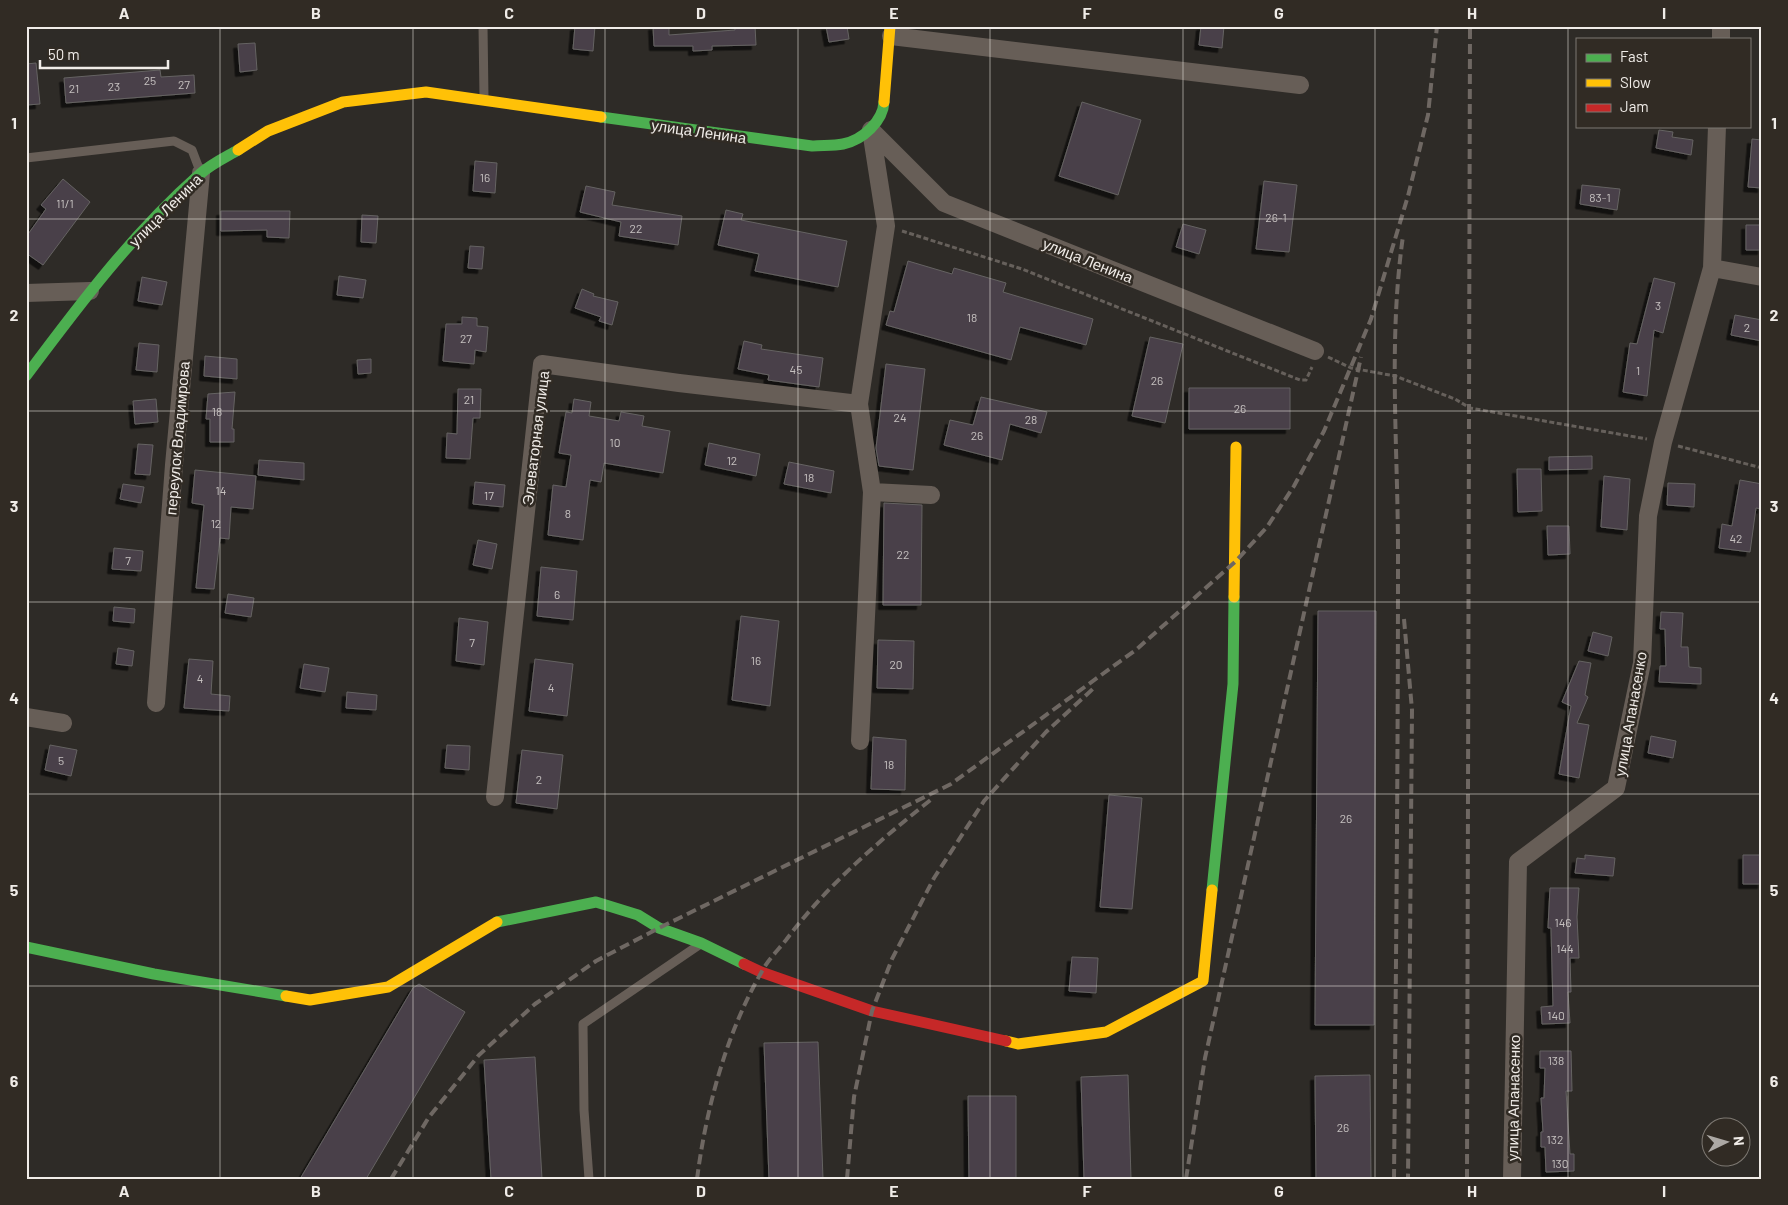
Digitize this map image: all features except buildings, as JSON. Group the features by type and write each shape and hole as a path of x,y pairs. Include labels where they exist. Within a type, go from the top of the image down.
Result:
{"street":[{"path":"860,741 872,492 859,404 886,226 871,130 884,108 890,31 1300,85"},
{"name":"улица Ленина","path":"26,376 90,291 144,230 201,173 268,132 343,102 426,92 812,146 845,144 871,130 944,203 1315,351"},
{"name":"улица Апанасенко","path":"1512,1179 1518,862 1616,788 1642,663 1648,516 1663,442 1712,268 1717,128"},
{"name":"переулок Владимрова","path":"156,703 174,464 201,173"},
{"path":"1712,268 1762,277"},
{"path":"26,293 90,291"},
{"name":"Элеваторная улица","path":"495,796 542,364 679,383 859,404"},
{"path":"26,947 154,974 310,1000 388,987 496,922 596,902 638,915 659,928 701,943 761,972 872,1011 1018,1044 1106,1032 1203,981 1233,684 1236,447"},
{"path":"872,492 930,495"},
{"path":"26,717 63,723"}],"lane":[{"path":"484,26 484,100"},
{"path":"26,158 174,141 192,150 201,173"},
{"path":"589,1179 584,1110 584,1024 701,943"}],"path":[{"path":"886,226 1022,270 1300,380 1306,380 1310,375 1315,351 1351,368 1396,376 1455,399 1470,408 1663,442 1762,468"}],"railway":[{"path":"391,1179 429,1117 479,1055 535,1004 596,961 951,784 1137,649 1236,561 1267,527 1294,486 1324,431 1371,319 1408,196 1428,115 1437,26"},
{"path":"1467,1179 1470,26"},
{"path":"1394,1179 1398,553 1395,355 1398,275 1403,236"},
{"path":"1186,1179 1205,1058 1361,357"},
{"path":"1404,619 1412,710 1408,1179"},
{"path":"847,1179 854,1097 872,1011 892,959 934,878 984,801 1046,732 1096,686"},
{"path":"697,1179 706,1126 719,1073 738,1021 763,969 819,900 855,864 933,798"}],"traffic: fast":[{"path":"601,117 812,146 831,145 850,142 871,129 880,116 884,102"},
{"path":"26,376 87,296 152,220 204,170 238,150"},
{"path":"1212,890 1233,684 1234,597"},
{"path":"497,922 596,902 638,915 659,928 701,943 744,964"},
{"path":"26,947 154,974 286,996"}],"traffic: slow":[{"path":"884,102 890,26"},
{"path":"238,150 268,131 343,102 426,92 601,117"},
{"path":"1234,597 1236,447"},
{"path":"1006,1041 1018,1044 1106,1032 1203,981 1212,890"},
{"path":"286,996 310,1000 388,987 497,922"}],"traffic: jam":[{"path":"744,964 761,972 872,1011 1006,1041"}]}
